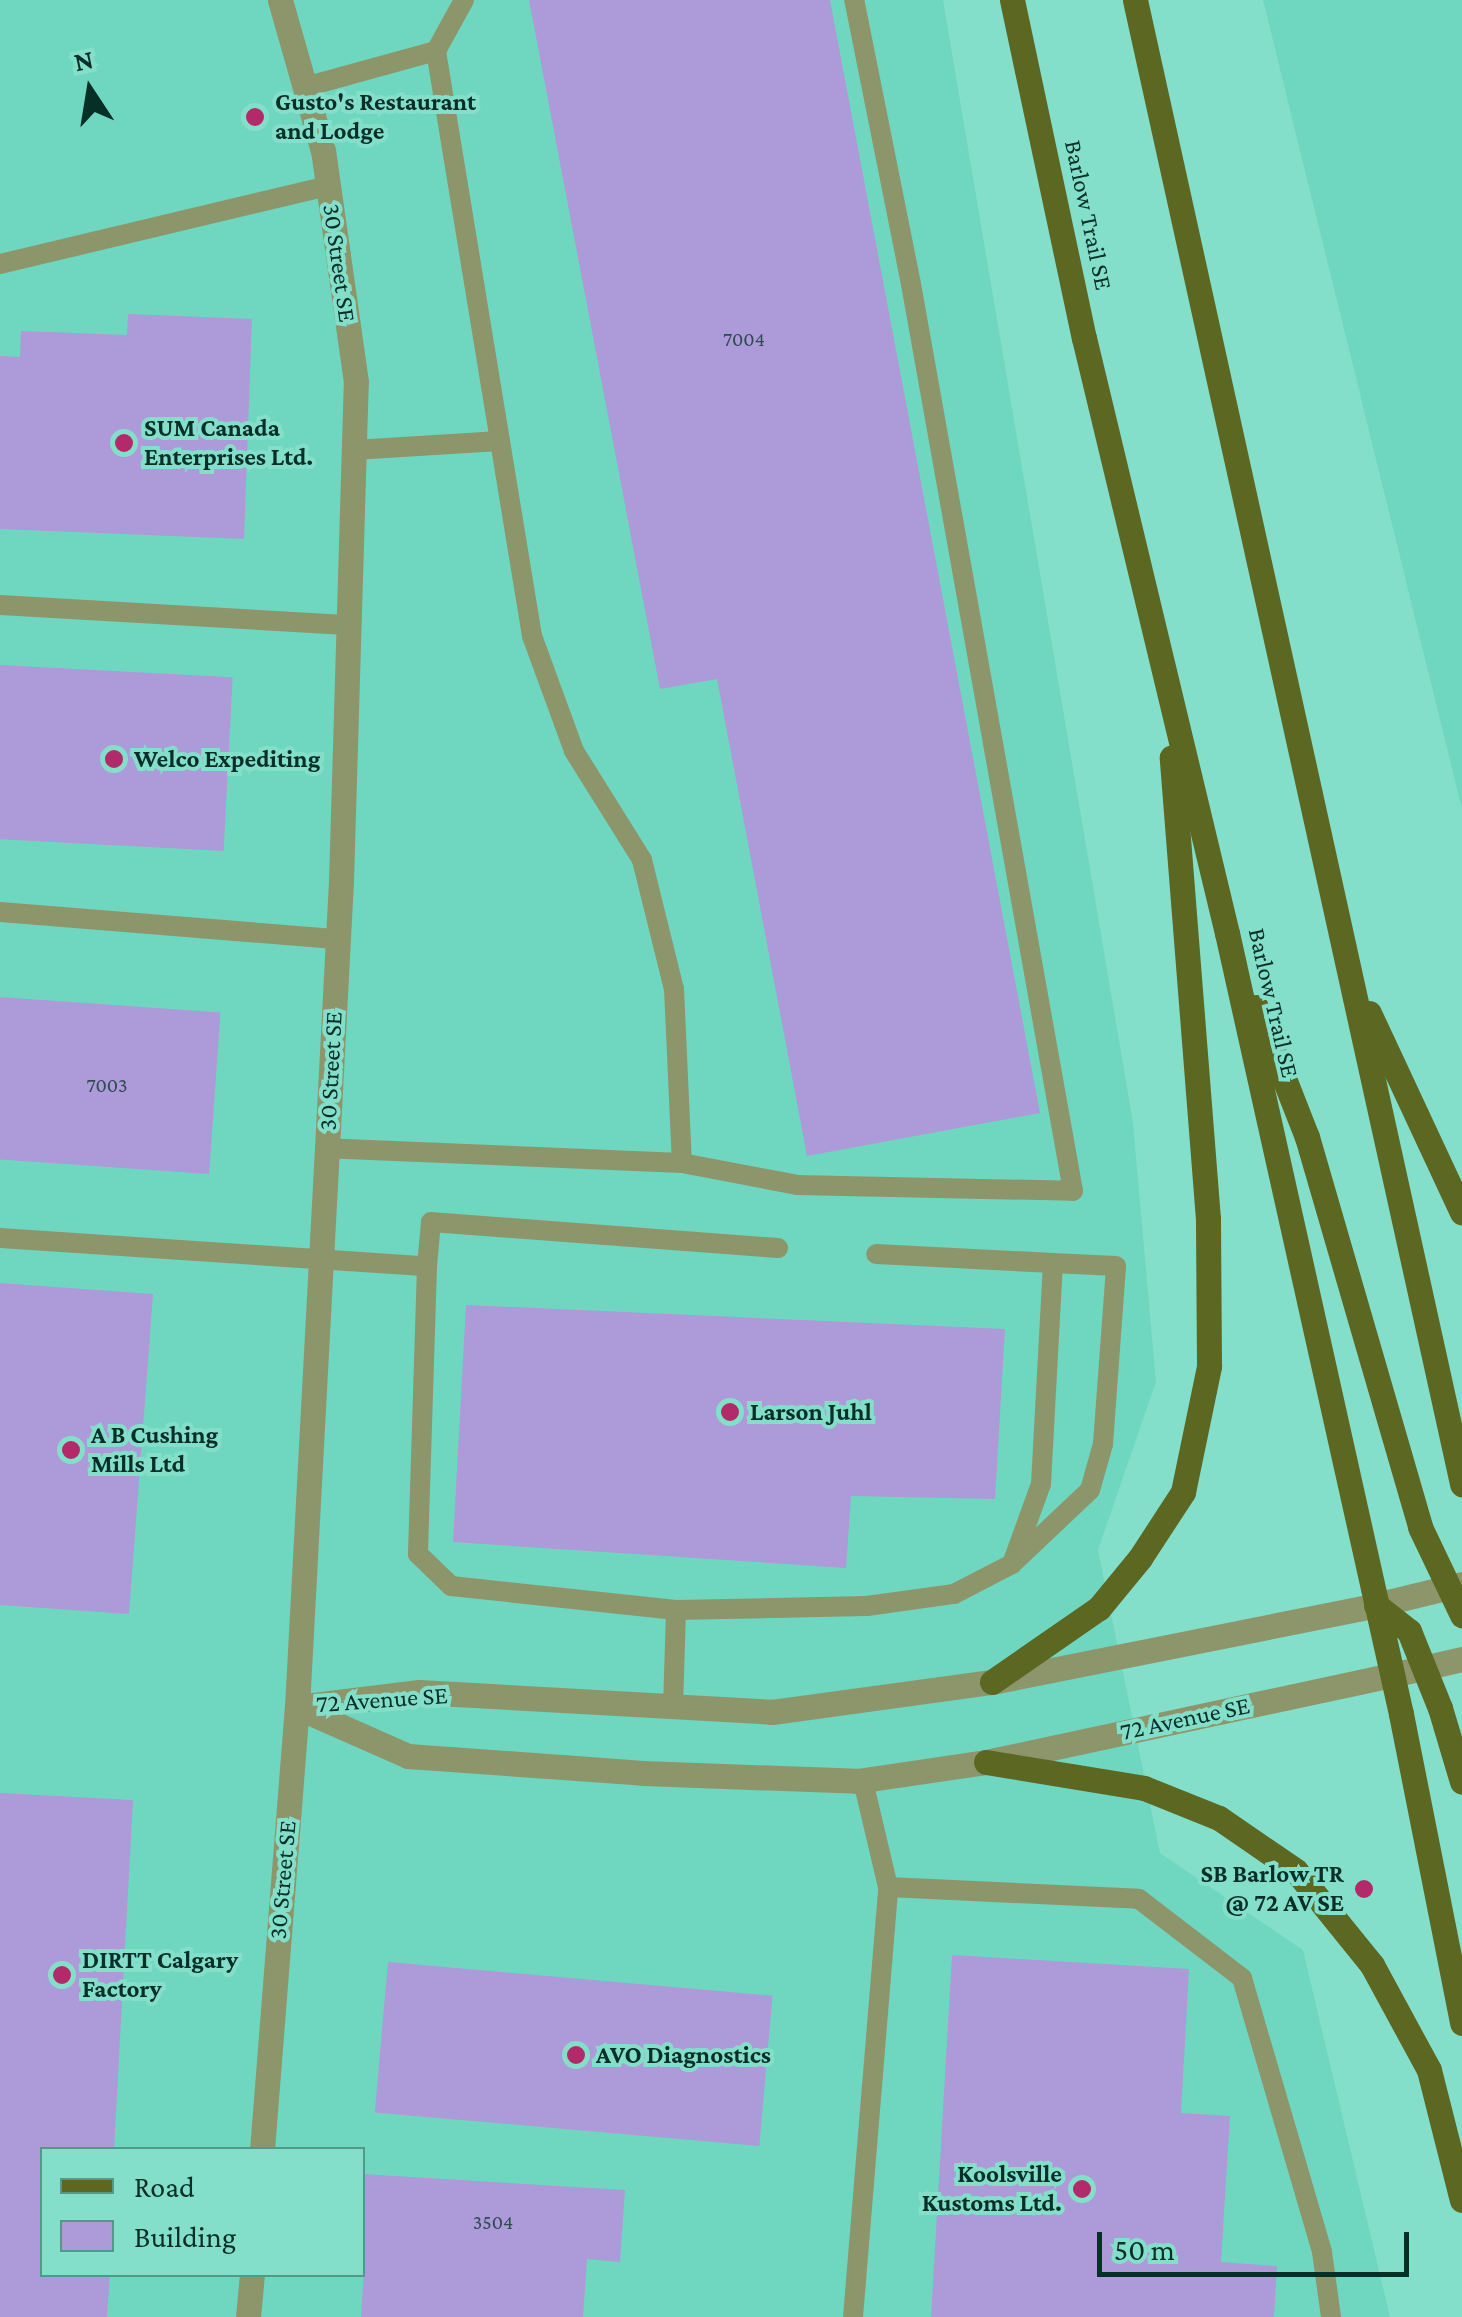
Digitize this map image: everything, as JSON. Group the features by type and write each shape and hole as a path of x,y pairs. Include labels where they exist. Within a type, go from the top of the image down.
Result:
{"main road":[{"name":"Barlow Trail SE","path":"1012,0 1084,338 1227,933 1392,1675 1462,2022"},
{"path":"1135,0 1462,1484"},
{"path":"992,1682 1099,1608 1140,1558 1184,1492 1210,1366 1208,1220 1166,682"},
{"path":"1227,933 1307,1138 1420,1526 1454,1586 1462,1616"},
{"path":"1348,969 1462,1212"},
{"path":"1376,1605 1409,1631 1462,1782"},
{"path":"986,1762 1144,1788 1219,1818 1296,1871 1372,1965 1430,2070 1462,2200"}],"street":[{"name":"30 Street SE","path":"262,2147 297,1707 327,1148 350,626 356,382 328,186 280,0"},
{"name":"72 Avenue SE","path":"297,1707 419,1692 772,1712 992,1682 1454,1586"},
{"name":"72 Avenue SE","path":"297,1707 408,1756 643,1773 862,1781 986,1762 1462,1659"},
{"path":"248,2317 252,2277"}],"lane":[{"path":"464,0 436,51 532,636 574,751 642,860 674,989 682,1163"},
{"path":"327,1148 682,1163 797,1186 1073,1192 918,322 854,0"},
{"path":"304,87 436,51"},
{"path":"0,264 328,186"},
{"path":"354,450 500,441"},
{"path":"0,605 350,626"},
{"path":"0,912 338,940"},
{"path":"778,1248 431,1222 418,1554 451,1586 676,1610 867,1606 954,1594 1012,1564 1090,1490 1103,1444 1116,1266 876,1254"},
{"path":"0,1238 427,1266"},
{"path":"1012,1564 1040,1484 1053,1263"},
{"path":"672,1707 676,1610"},
{"path":"854,2317 888,1888 862,1781"},
{"path":"888,1888 1139,1899 1242,1978 1322,2252 1331,2317"}],"shaded area":[{"path":"0,0 943,0 1133,1123 1156,1382 1098,1550 1160,1853 1303,1950 1390,2317 0,2317"},
{"path":"1263,0 1462,0 1462,809"}],"building":[{"path":"529,0 830,0 1040,1113 807,1156 717,679 660,689"},
{"name":"SUM Canada Enterprises Ltd.","path":"128,314 252,319 244,539 0,529 0,356 20,357 21,331 127,335"},
{"name":"Welco Expediting","path":"0,665 233,677 224,851 0,839"},
{"path":"0,997 220,1012 209,1174 0,1159"},
{"name":"A B Cushing Mills Ltd","path":"0,1283 153,1294 129,1614 0,1605"},
{"name":"Larson Juhl","path":"466,1305 1005,1329 995,1499 851,1496 846,1568 453,1542"},
{"name":"DIRTT Calgary Factory","path":"0,1793 133,1800 114,2147 40,2147 40,2277 110,2277 107,2317 0,2317"},
{"name":"Koolsville Kustoms Ltd.","path":"952,1955 1189,1969 1181,2113 1230,2116 1221,2262 1277,2266 1274,2317 931,2317"},
{"name":"AVO Diagnostics","path":"388,1962 773,1996 759,2146 375,2112"},
{"path":"365,2174 625,2190 620,2262 587,2259 583,2317 361,2317"}],"place":[{"name":"Gusto's Restaurant and Lodge","path":"255,117"},
{"name":"SUM Canada Enterprises Ltd.","path":"124,443"},
{"name":"Welco Expediting","path":"114,759"},
{"name":"Larson Juhl","path":"730,1412"},
{"name":"A B Cushing Mills Ltd","path":"71,1450"},
{"name":"SB Barlow TR @ 72 AV SE","path":"1364,1889"},
{"name":"DIRTT Calgary Factory","path":"62,1975"},
{"name":"AVO Diagnostics","path":"576,2055"},
{"name":"Koolsville Kustoms Ltd.","path":"1082,2189"}]}
